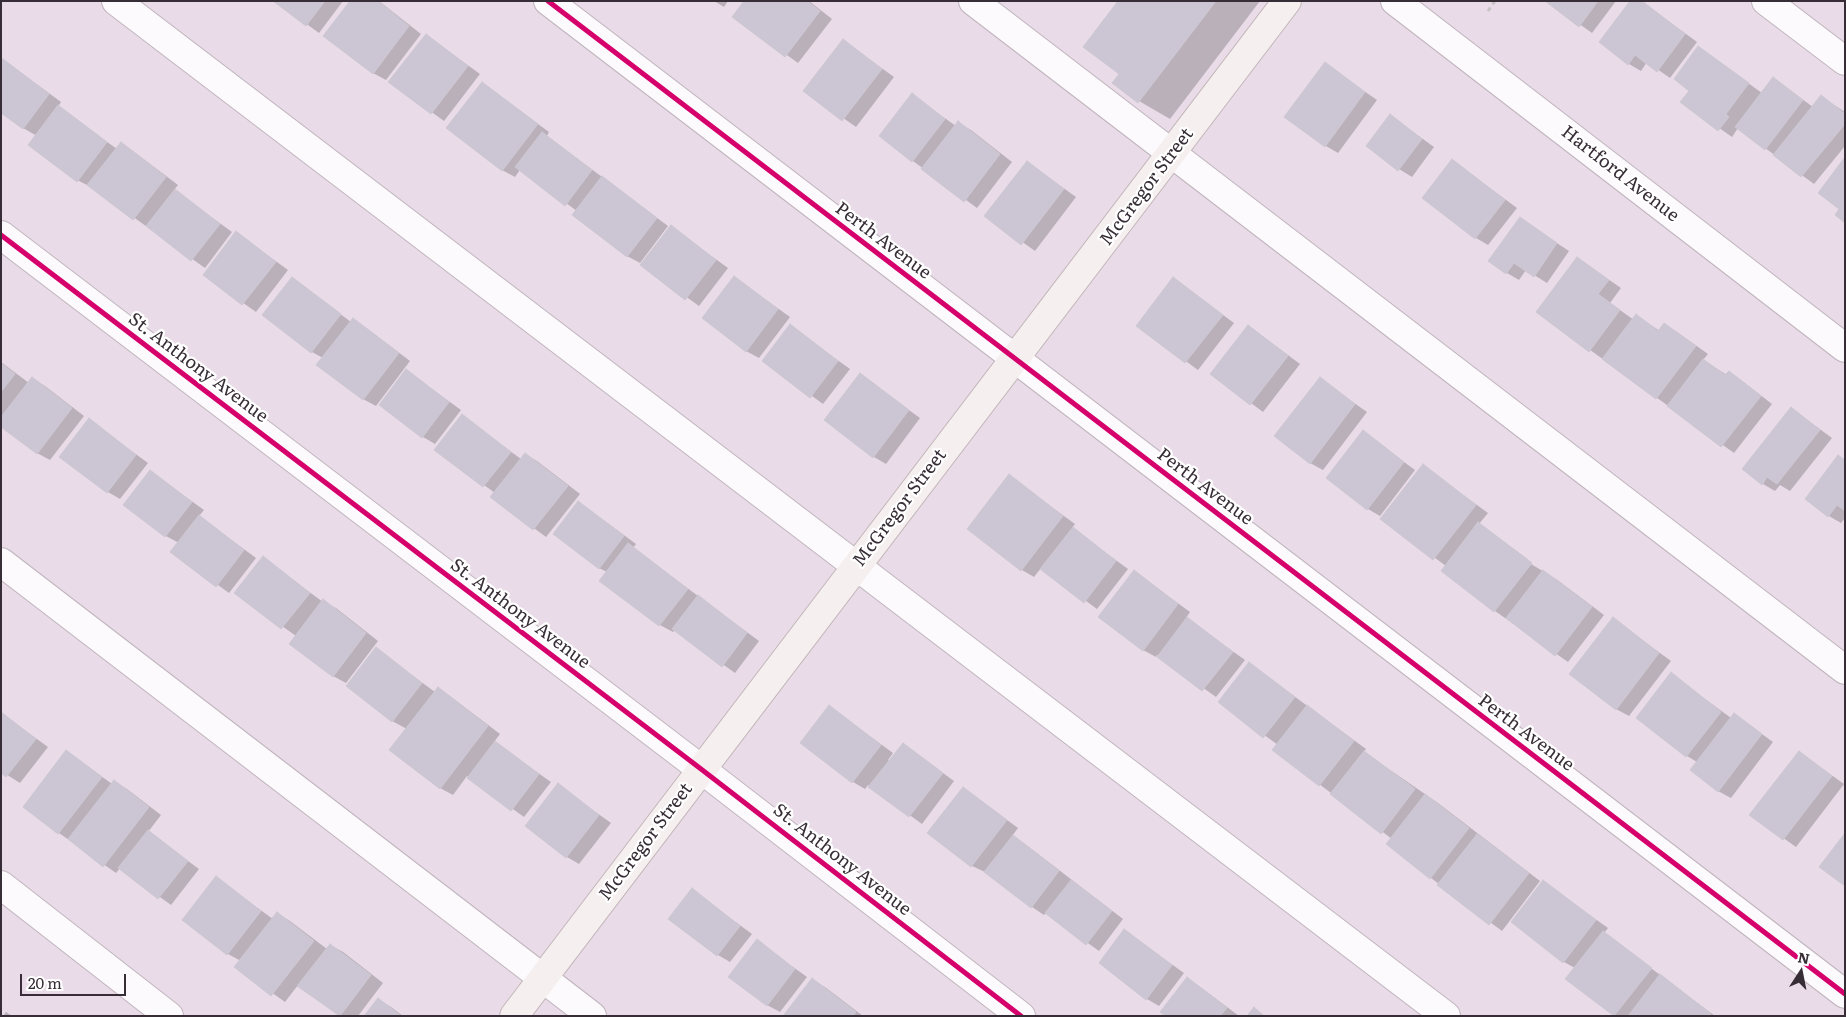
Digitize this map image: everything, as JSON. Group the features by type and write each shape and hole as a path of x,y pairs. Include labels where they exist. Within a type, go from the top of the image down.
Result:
{"main road":[{"name":"McGregor Street","path":"514,1016 1287,1"}],"street":[{"path":"116,1 1446,1016"},
{"name":"Perth Avenue","path":"548,1 1845,994"},
{"path":"973,1 1845,670"},
{"name":"Hartford Avenue","path":"1395,1 1845,348"},
{"path":"1766,1 1845,61"},
{"name":"St. Anthony Avenue","path":"1,235 701,769 1021,1016"},
{"path":"1,562 592,1016"},
{"path":"1,885 169,1016"}],"path":[{"path":"1488,11 1495,1"}],"building":[{"path":"273,1 325,1 306,26"},
{"path":"350,1 378,1 409,26 373,74 323,36"},
{"path":"744,1 807,1 820,11 785,57 732,17"},
{"path":"1118,1 1216,1 1138,103 1112,83 1119,74 1083,47"},
{"path":"1545,1 1598,1 1579,27"},
{"path":"1630,1 1642,1 1685,34 1657,72 1635,55 1628,65 1599,42"},
{"path":"426,34 468,66 431,114 388,82"},
{"path":"843,39 882,69 842,121 803,91"},
{"path":"1698,46 1749,83 1726,114 1729,117 1718,131 1680,102 1689,91 1674,79"},
{"path":"3,59 49,94 23,129 1,113 1,61"},
{"path":"1325,62 1365,92 1325,147 1284,117"},
{"path":"1773,77 1803,100 1765,150 1735,127"},
{"path":"482,82 538,124 502,171 446,128"},
{"path":"912,93 945,119 912,162 879,136"},
{"path":"1821,95 1845,114 1845,124 1801,177 1773,155"},
{"path":"58,105 107,142 77,182 28,145"},
{"path":"1390,114 1422,139 1398,171 1366,146"},
{"path":"958,121 1000,154 964,202 921,169"},
{"path":"542,132 592,170 565,206 515,167"},
{"path":"121,142 166,177 133,220 87,185"},
{"path":"1845,157 1845,223 1835,215 1839,209 1818,193"},
{"path":"1452,159 1505,200 1475,239 1422,198"},
{"path":"1027,161 1064,189 1021,245 984,216"},
{"path":"602,176 657,218 627,257 572,215"},
{"path":"175,189 220,224 191,261 146,226"},
{"path":"1520,217 1557,243 1534,277 1514,263 1506,274 1488,261"},
{"path":"671,225 716,260 685,300 640,265"},
{"path":"236,231 276,262 242,305 203,275"},
{"path":"1577,257 1609,280 1598,294 1620,310 1589,352 1536,312"},
{"path":"734,276 778,309 746,352 702,318"},
{"path":"292,277 341,314 311,353 262,315"},
{"path":"1173,277 1223,315 1185,363 1136,326"},
{"path":"1636,314 1658,331 1664,323 1696,346 1656,399 1602,359"},
{"path":"353,318 399,353 363,400 316,365"},
{"path":"790,324 838,361 810,398 762,361"},
{"path":"1248,325 1288,356 1250,405 1210,374"},
{"path":"1703,359 1725,375 1729,371 1761,396 1721,447 1667,406"},
{"path":"1,363 15,374 1,392"},
{"path":"406,369 449,402 422,438 379,405"},
{"path":"860,373 909,410 873,458 824,420"},
{"path":"32,377 72,408 37,454 1,427 1,417"},
{"path":"1320,377 1355,404 1310,464 1274,436"},
{"path":"1791,407 1820,430 1777,484 1767,477 1762,485 1742,469"},
{"path":"462,414 511,452 483,487 434,450"},
{"path":"89,418 136,455 107,493 59,457"},
{"path":"1363,430 1404,462 1367,510 1326,478"},
{"path":"525,453 568,486 533,530 490,497"},
{"path":"1838,455 1845,460 1845,511 1837,505 1828,517 1805,499"},
{"path":"1423,464 1476,505 1433,560 1380,519"},
{"path":"150,470 192,502 165,537 123,505"},
{"path":"1009,474 1063,516 1021,571 967,529"},
{"path":"578,501 624,536 599,569 553,534"},
{"path":"199,515 244,550 216,587 170,552"},
{"path":"1478,522 1532,563 1494,612 1441,571"},
{"path":"1073,527 1116,561 1084,603 1040,569"},
{"path":"628,543 688,589 659,626 599,581"},
{"path":"263,556 310,593 281,629 234,593"},
{"path":"1134,570 1178,604 1143,651 1098,617"},
{"path":"1543,570 1592,607 1555,656 1506,618"},
{"path":"698,595 747,633 722,667 672,629"},
{"path":"323,599 366,633 333,677 289,644"},
{"path":"1187,617 1233,652 1202,691 1157,657"},
{"path":"1613,617 1659,653 1616,710 1569,674"},
{"path":"376,647 422,683 392,722 346,686"},
{"path":"1249,662 1295,697 1263,738 1218,702"},
{"path":"1671,672 1721,712 1686,757 1636,718"},
{"path":"438,687 488,726 440,789 389,750"},
{"path":"829,705 881,745 852,783 800,743"},
{"path":"1307,705 1354,741 1319,786 1272,750"},
{"path":"1,712 36,739 6,777 1,773"},
{"path":"1734,713 1762,734 1718,792 1690,770"},
{"path":"495,741 539,774 511,811 467,778"},
{"path":"903,743 943,773 909,817 868,787"},
{"path":"66,750 102,777 58,834 23,807"},
{"path":"1364,751 1415,789 1381,834 1330,794"},
{"path":"1799,751 1832,776 1783,840 1749,815"},
{"path":"114,780 149,807 103,867 68,839"},
{"path":"558,783 599,815 566,858 525,826"},
{"path":"963,787 1007,820 971,867 927,833"},
{"path":"1425,794 1469,828 1430,879 1386,844"},
{"path":"148,830 188,861 158,899 118,868"},
{"path":"1845,833 1845,886 1819,867"},
{"path":"1477,834 1529,873 1489,925 1437,885"},
{"path":"1013,835 1059,871 1031,908 984,872"},
{"path":"216,876 261,911 227,955 182,920"},
{"path":"1071,880 1112,911 1086,945 1045,913"},
{"path":"1543,880 1596,920 1563,963 1511,922"},
{"path":"692,888 740,926 717,956 668,919"},
{"path":"277,912 314,941 271,996 234,967"},
{"path":"1124,929 1172,965 1146,1000 1099,963"},
{"path":"1603,931 1652,968 1614,1016 1565,979"},
{"path":"757,939 795,969 767,1006 728,977"},
{"path":"330,944 371,975 340,1016 297,986"},
{"path":"1660,974 1711,1014 1710,1016 1628,1016"},
{"path":"1187,977 1227,1008 1220,1016 1165,1016 1160,1012"},
{"path":"812,978 856,1012 853,1016 783,1016"},
{"path":"378,998 401,1016 364,1016"},
{"path":"1254,1007 1264,1016 1247,1016"}],"cycle path":[{"path":"548,1 1845,994"},
{"path":"1,235 701,769 1021,1016"}]}
